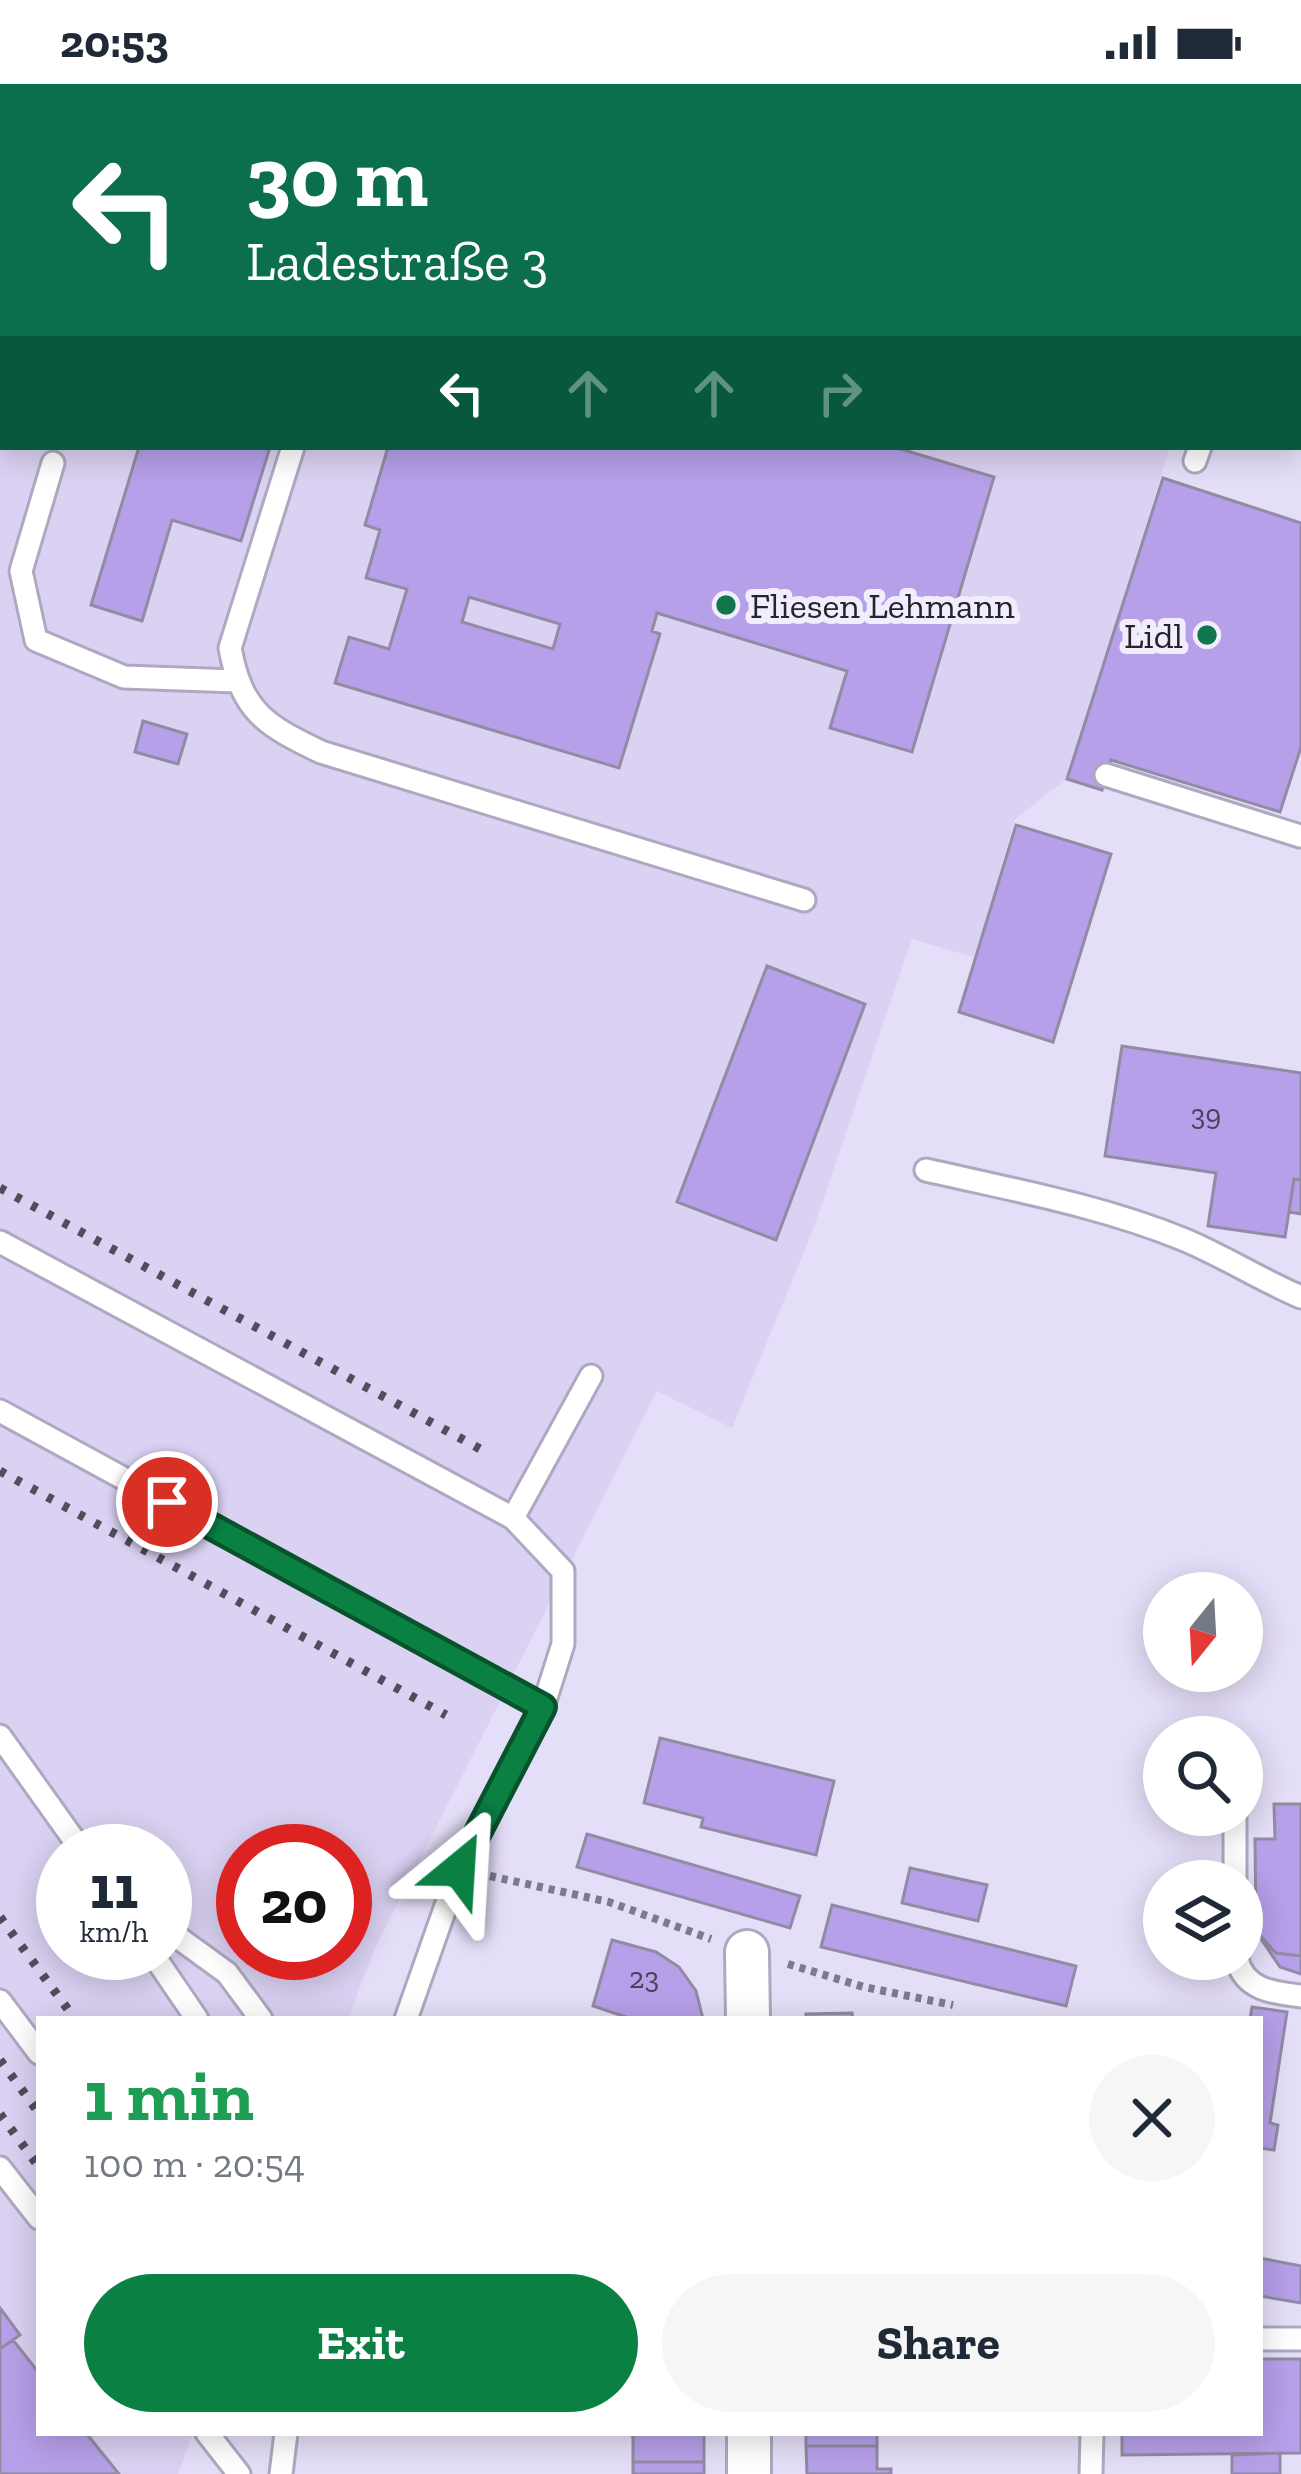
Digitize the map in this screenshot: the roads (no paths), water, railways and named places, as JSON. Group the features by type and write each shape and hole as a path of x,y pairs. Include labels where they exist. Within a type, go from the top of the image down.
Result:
{"street":[{"path":"747,1952 748,2016"},
{"path":"749,2436 749,2474"}],"lane":[{"path":"292,450 230,648 236,681 269,727 321,752 804,900"},
{"path":"53,463 20,571 36,640 124,677 236,681"},
{"path":"1106,775 1300,836"},
{"path":"926,1170 1103,1210 1231,1260 1301,1297"},
{"path":"0,1242 513,1518 563,1571 562,1644 543,1707 459,1869 407,2016"},
{"path":"513,1518 591,1376"},
{"path":"0,1411 543,1707"},
{"path":"0,1736 63,1824"},
{"path":"192,1948 227,1973 259,2016"},
{"path":"170,1980 195,2016"},
{"path":"1248,1980 1269,1991 1301,1996"},
{"path":"0,2001 36,2049"},
{"path":"0,2168 36,2214"},
{"path":"1263,2339 1301,2339"},
{"path":"209,2436 239,2474"},
{"path":"280,2474 286,2436"},
{"path":"1090,2474 1092,2436"}],"railway":[{"path":"0,1188 482,1450"},
{"path":"0,1471 446,1715"},
{"path":"0,1917 73,2016"},
{"path":"0,2060 36,2109"},
{"path":"0,2114 36,2163"}],"place":[{"name":"Fliesen Lehmann","path":"726,605"},
{"name":"Lidl","path":"1207,635"}]}
